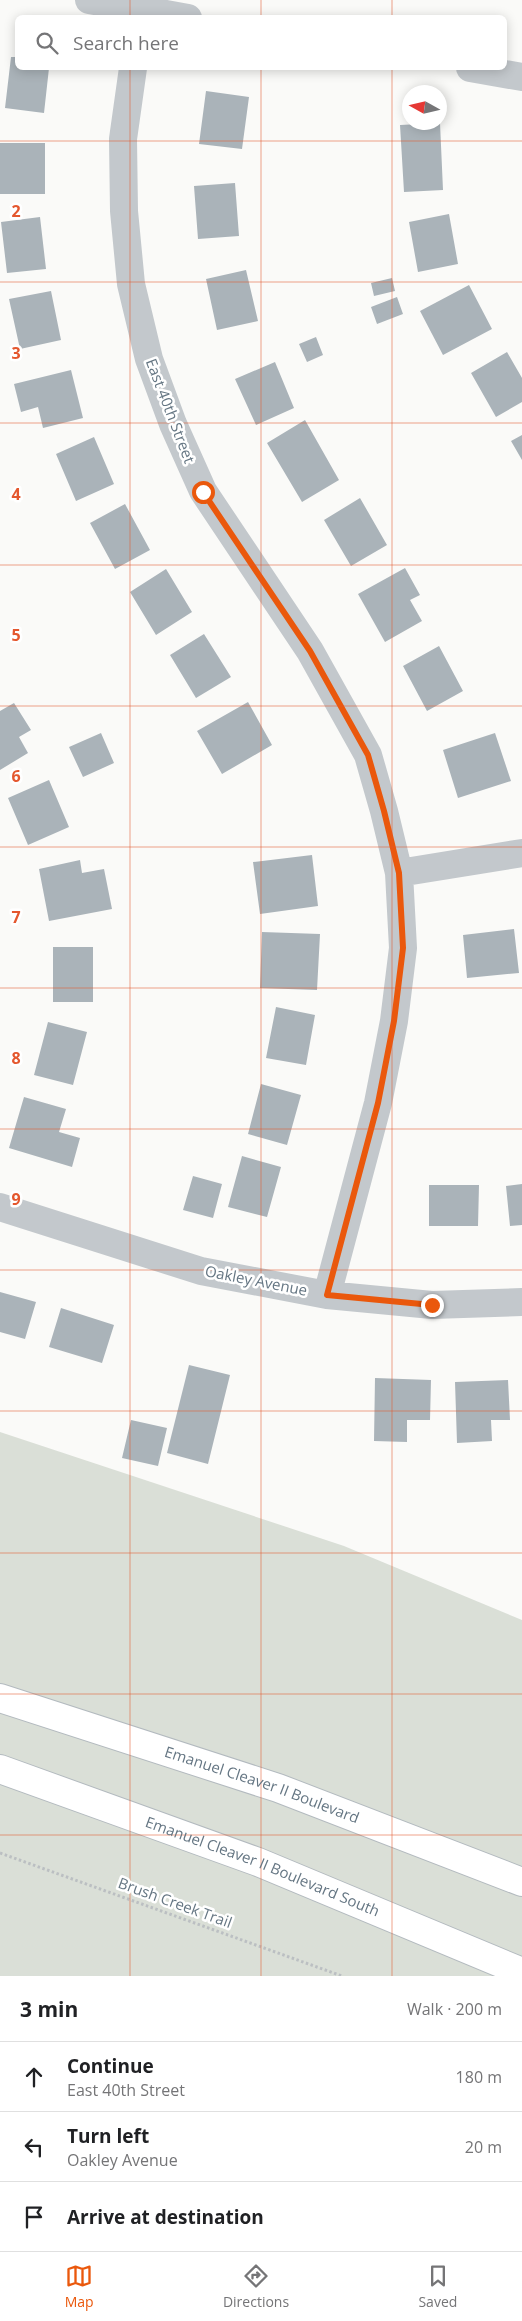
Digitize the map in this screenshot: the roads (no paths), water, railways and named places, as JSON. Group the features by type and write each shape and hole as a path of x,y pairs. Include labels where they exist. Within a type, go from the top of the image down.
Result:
{"main road":[{"name":"Emanuel Cleaver II Boulevard","path":"0,1698 278,1788 522,1882"},
{"name":"Emanuel Cleaver II Boulevard South","path":"0,1769 258,1862 522,1972"}],"street":[{"path":"89,0 143,14"},
{"name":"East 40th Street","path":"133,70 123,139 124,211 131,284 149,358 173,424 203,492 310,651 368,755 399,873 403,948 394,1021 378,1103 327,1295"},
{"path":"482,70 522,77"},
{"path":"399,873 522,853"},
{"name":"Oakley Avenue","path":"0,1207 201,1271 327,1295 432,1305 522,1302"}]}
